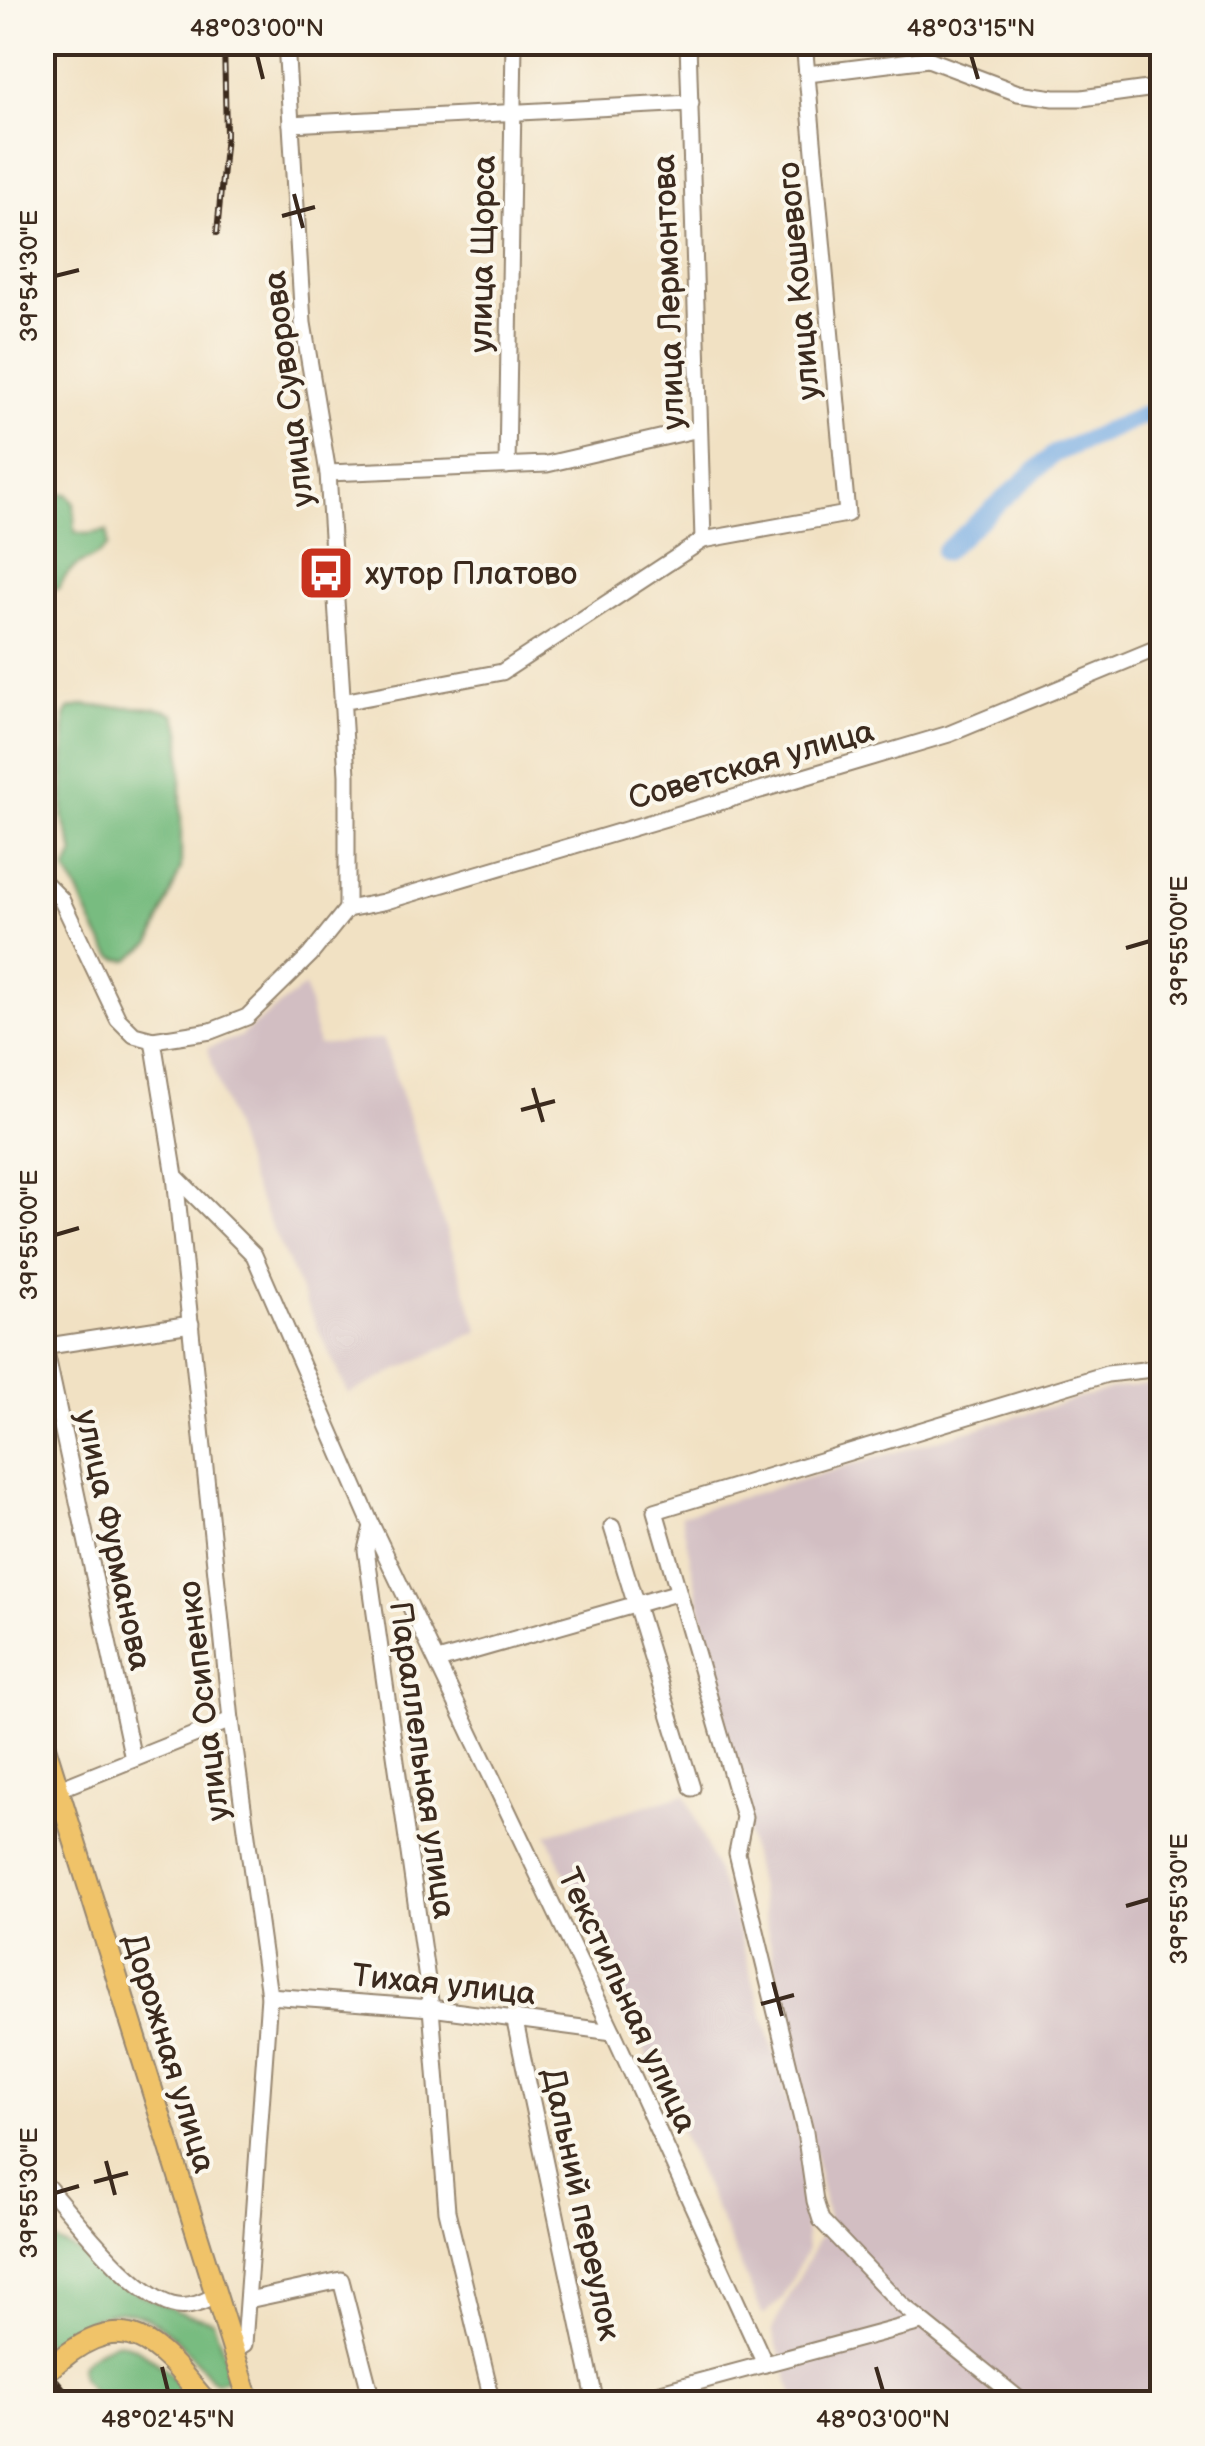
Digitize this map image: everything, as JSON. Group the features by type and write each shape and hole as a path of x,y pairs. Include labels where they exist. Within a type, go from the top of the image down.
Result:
{"main road":[{"name":"Дорожная улица","path":"42,1737 50,1792 247,2395"},
{"path":"42,2375 96,2336 130,2333 161,2350 208,2404"},
{"path":"229,2404 247,2395"}],"street":[{"name":"улица Суворова","path":"286,42 304,322 328,473 350,838 347,909"},
{"name":"улица Щорса","path":"507,466 514,42"},
{"name":"улица Лермонтова","path":"688,42 703,540"},
{"name":"улица Кошевого","path":"703,540 847,514 804,42"},
{"path":"808,74 928,60 1018,93 1054,98 1082,98 1162,86"},
{"path":"291,124 690,103"},
{"path":"328,473 547,464 699,428"},
{"path":"342,702 502,672 703,540"},
{"name":"Советская улица","path":"347,909 383,902 949,734 1162,646"},
{"path":"42,880 60,899 118,1019 134,1035 153,1040 211,1031 247,1017 310,956 347,909"},
{"name":"улица Осипенко","path":"153,1040 175,1176 231,1720 269,1996 244,2344 232,2351"},
{"name":"Параллельная улица","path":"175,1176 254,1255 372,1526 366,1550 431,2008 447,2211 493,2404"},
{"path":"43,1342 191,1324"},
{"name":"улица Фурманова","path":"43,1342 133,1759"},
{"path":"1024,2404 921,2322 827,2228 817,2211 805,2132 737,1853 744,1816 654,1511 1107,1374 1162,1368"},
{"name":"Текстильная улица","path":"372,1526 614,2032 766,2364"},
{"path":"612,1527 692,1788"},
{"path":"438,1661 676,1593"},
{"path":"50,1792 231,1720"},
{"name":"Тихая улица","path":"269,1996 431,2008 614,2032"},
{"name":"Дальний переулок","path":"514,2017 596,2404"},
{"path":"42,2180 148,2294 178,2306 190,2306 214,2296"},
{"path":"248,2300 342,2280 373,2404"},
{"path":"616,2404 921,2322"}],"shaded area":[{"path":"305,986 318,1045 383,1039 479,1331 348,1394 249,1178 207,1048 239,1037"},
{"path":"1162,1382 1162,2403 796,2403 772,2330 828,2220 681,1515 1111,1389"},
{"path":"686,1794 734,1916 810,2174 807,2249 783,2298 763,2315 547,1834"}],"green space":[{"path":"68,494 74,503 75,532 107,531 108,546 76,566 59,588 52,590 43,585 42,498"},
{"path":"84,705 166,711 175,714 181,731 181,868 151,943 129,960 117,959 108,951 66,871 74,853 63,817 65,716 69,709"},
{"path":"43,2235 88,2257 125,2287 177,2311 213,2321 231,2373 229,2378 216,2382 211,2379 164,2328 134,2313 99,2316 58,2342 51,2345 43,2341"},
{"path":"118,2342 152,2358 196,2403 101,2403 82,2379 80,2367 97,2352"}],"waterway":[{"path":"944,552 1054,454 1162,407"}],"railway":[{"path":"217,233 226,135 224,42"},
{"path":"42,2363 76,2404"}],"place":[{"name":"хутор Платово","path":"326,573"}]}
